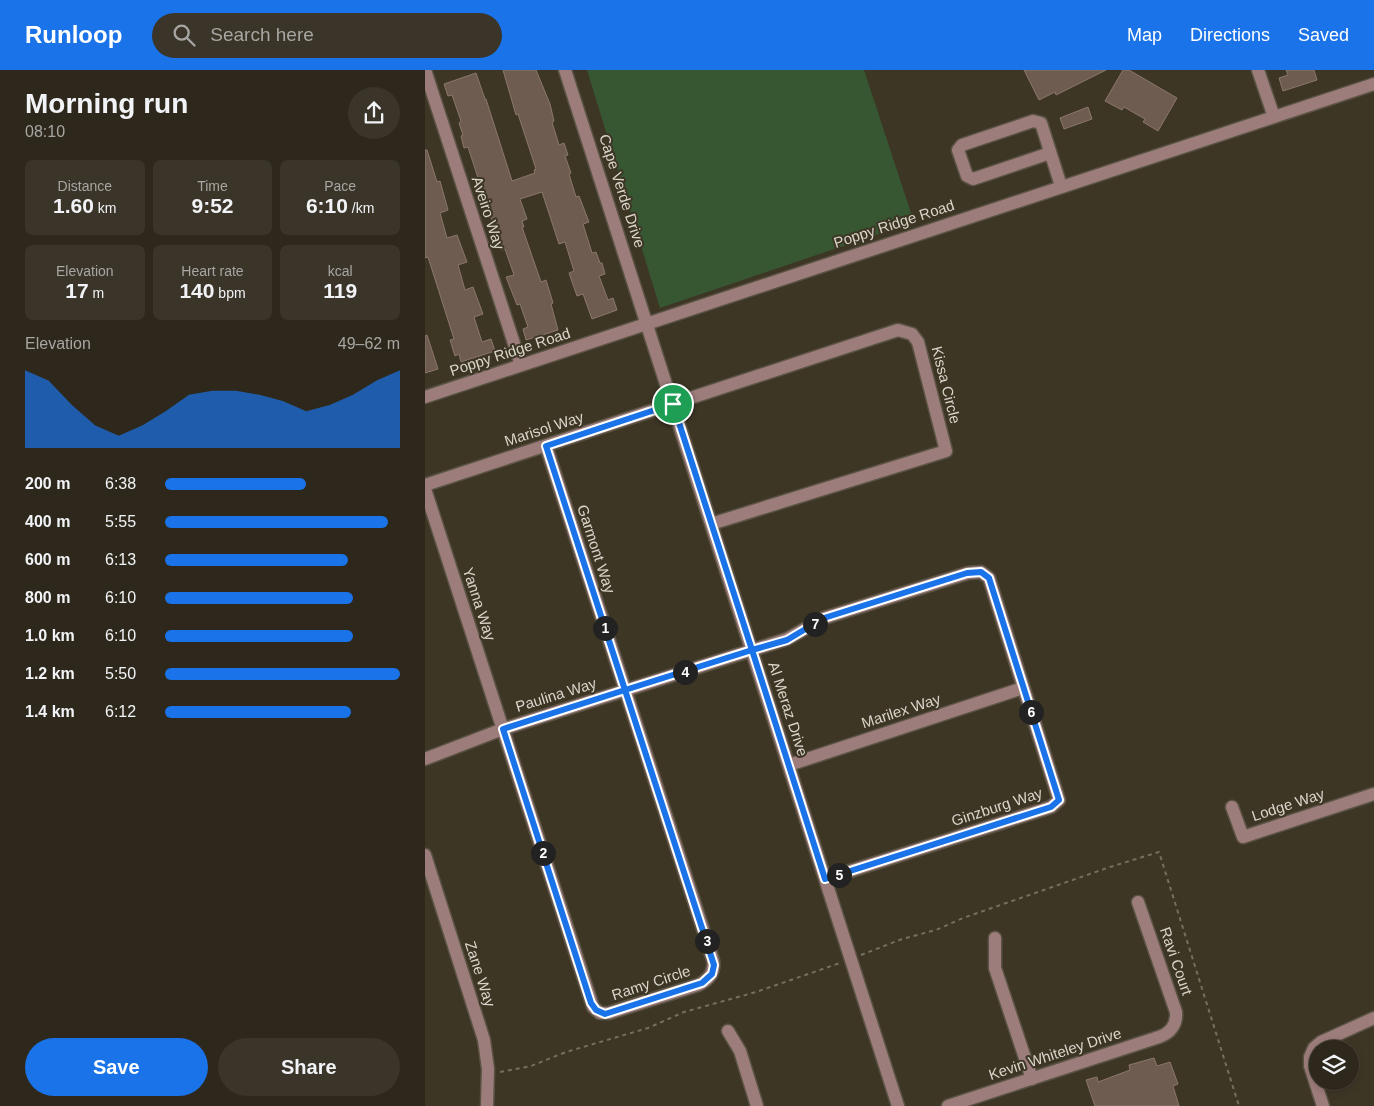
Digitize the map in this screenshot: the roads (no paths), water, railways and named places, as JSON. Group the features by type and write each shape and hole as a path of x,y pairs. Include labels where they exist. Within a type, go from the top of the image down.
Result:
{"street":[{"name":"Aveiro Way","path":"425,70 521,365"},
{"name":"Cape Verde Drive","path":"565,70 647,322"},
{"path":"1258,70 1274,117"},
{"name":"Poppy Ridge Road","path":"425,397 647,322 1374,84"},
{"path":"1050,153 973,179 967,176 958,150 961,145 1033,121 1041,123 1061,186"},
{"name":"Al Meraz Drive","path":"647,322 898,1106"},
{"name":"Kissa Circle","path":"673,404 898,330 912,334 918,342 946,451 711,524"},
{"name":"Marisol Way","path":"425,485 673,404"},
{"name":"Garmont Way","path":"546,446 625,690"},
{"name":"Yanna Way","path":"425,489 503,729"},
{"name":"Paulina Way","path":"425,759 503,729 787,640 824,618 967,573 981,572"},
{"name":"Ginzburg Way","path":"825,879 1055,805 1059,800 989,578 981,572"},
{"name":"Marilex Way","path":"789,765 1023,688"},
{"name":"Ramy Circle","path":"503,729 591,1003 596,1010 609,1013 702,983 712,974 714,965 625,690"},
{"name":"Lodge Way","path":"1233,807 1243,837 1374,794"},
{"name":"Zane Way","path":"426,863 482,1034 488,1074 487,1106"},
{"name":"Ravi Court","path":"1138,902 1176,1012 1175,1022 1170,1030"},
{"path":"995,938 994,958 997,973 1032,1078"},
{"path":"1323,1106 1310,1066 1310,1057 1314,1048 1321,1042 1374,1018"},
{"name":"Kevin Whiteley Drive","path":"948,1106 1163,1036 1170,1030"},
{"path":"728,1031 740,1051 757,1106"}]}
